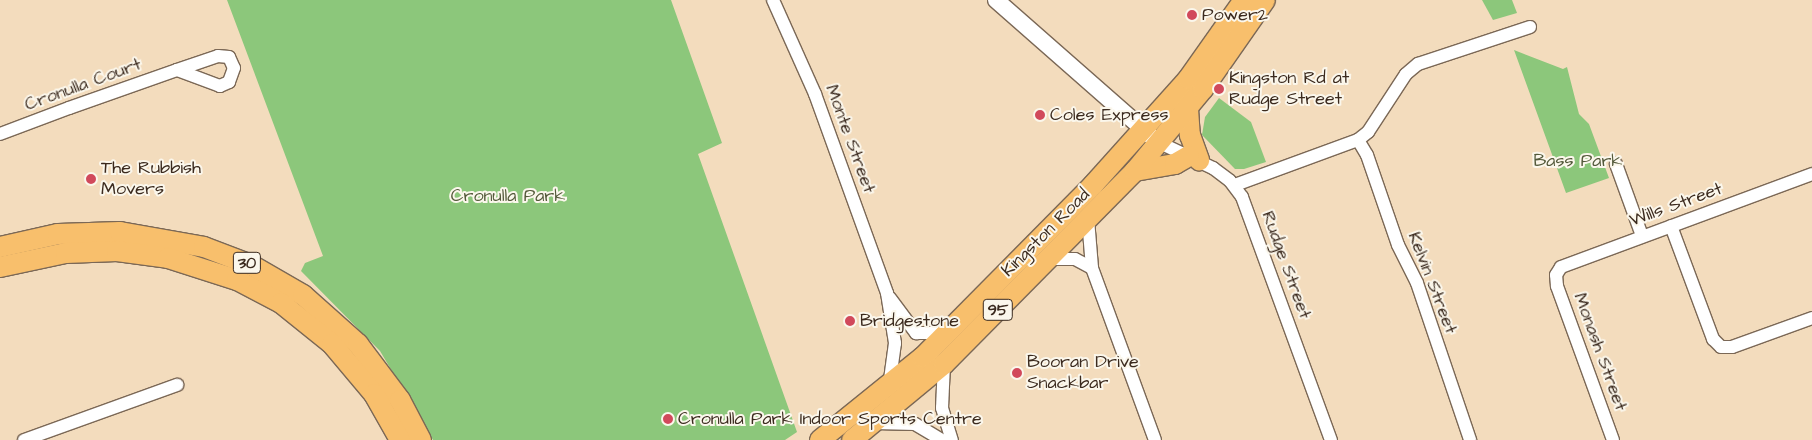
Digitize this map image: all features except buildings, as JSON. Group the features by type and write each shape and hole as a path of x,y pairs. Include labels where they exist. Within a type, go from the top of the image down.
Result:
{"main road":[{"name":"Kingston Road","path":"852,440 875,423 944,364 1135,171 1152,137 1188,80 1244,0"},
{"name":"Kingston Road","path":"820,440 889,387 1152,137 1188,108 1265,0"},
{"path":"1135,171 1175,164 1194,158 1188,108"},
{"name":"30","path":"0,247 58,234 120,232 184,242 251,265 303,295 358,344 400,400 421,440"},
{"name":"30","path":"0,267 66,253 117,251 168,258 238,280 281,303 332,344 374,394 400,440"}],"street":[{"name":"Monte Street","path":"773,0 816,94 888,293 895,343 889,387"},
{"path":"996,0 1152,137"},
{"path":"1234,185 1358,140 1368,132 1406,74 1418,64 1530,27"},
{"name":"Cronulla Court","path":"0,134 177,70"},
{"name":"Rudge Street","path":"1152,137 1194,158 1234,185 1244,202 1332,440"},
{"name":"Kelvin Street","path":"1358,140 1367,155 1398,245 1417,283 1470,440"},
{"path":"1616,164 1642,236"},
{"name":"Wills Street","path":"1556,275 1562,267 1812,174"},
{"path":"1088,219 1092,268 1155,440"},
{"path":"1671,226 1713,339 1721,347 1732,347 1812,318"},
{"path":"1048,259 1075,259 1092,268"},
{"name":"Monash Street","path":"1556,275 1557,286 1613,440"},
{"name":"Monte Street","path":"888,293 916,333 948,332"},
{"path":"944,364 942,408 952,440"},
{"path":"24,440 177,385"},
{"path":"875,423 915,424 942,440"}],"green space":[{"name":"Cronulla Park","path":"227,0 671,0 722,143 698,154 797,432 785,440 433,440 380,351 301,271 305,263 323,256"},
{"path":"1482,0 1512,0 1517,13 1493,20"},
{"name":"Bass Park","path":"1514,50 1563,69 1567,67 1579,114 1589,124 1609,178 1566,193"},
{"path":"1219,98 1251,122 1266,162 1244,169 1235,169 1202,135 1205,117"}],"place":[{"name":"Power2","path":"1192,15"},
{"name":"Kingston Rd at Rudge Street","path":"1219,89"},
{"name":"Coles Express","path":"1040,115"},
{"name":"The Rubbish Movers","path":"91,179"},
{"name":"Bridgestone","path":"850,321"},
{"name":"Booran Drive Snackbar","path":"1017,373"},
{"name":"Cronulla Park Indoor Sports Centre","path":"668,419"}]}
